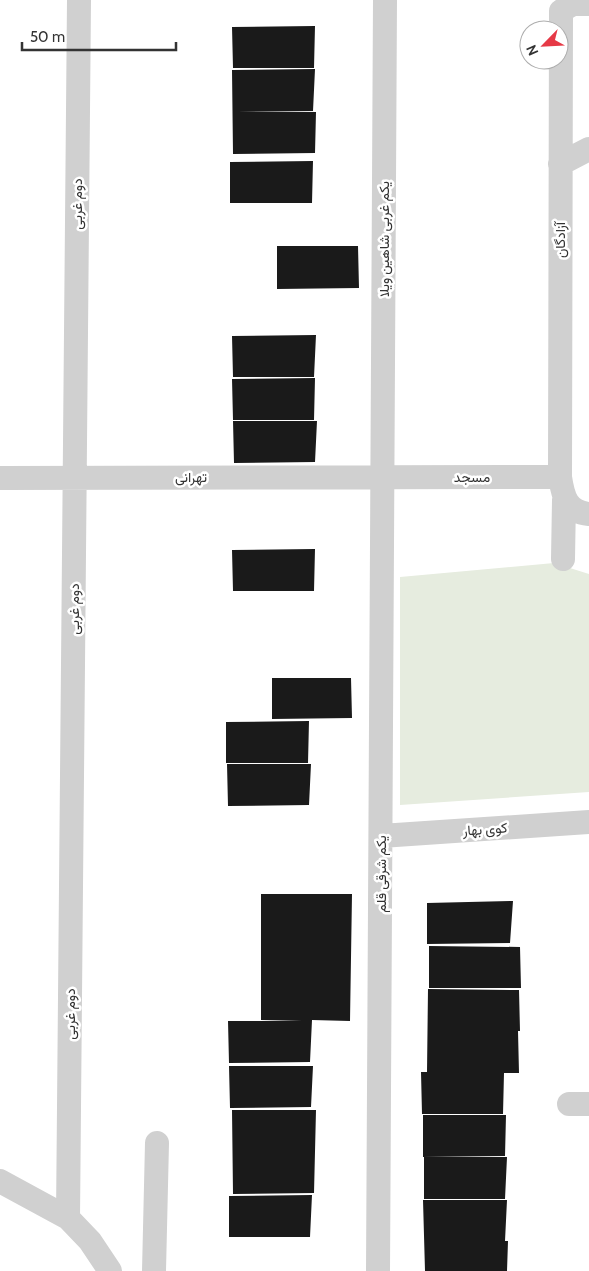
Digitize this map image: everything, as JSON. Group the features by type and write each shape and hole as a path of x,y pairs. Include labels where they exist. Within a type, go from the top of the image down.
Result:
{"street":[{"name":"دوم غربی","path":"68,1218 79,0"},
{"name":"یکم غربی شاهین ویلا","path":"383,477 385,0"},
{"name":"آزادگان","path":"563,559 573,501 560,164 561,11 573,4 589,4"},
{"path":"560,164 589,150"},
{"name":"تهرانی","path":"0,478 383,477"},
{"name":"مسجد","path":"383,477 573,501"},
{"name":"یکم شرقی قلم","path":"378,1271 383,477"},
{"name":"کوی بهار","path":"381,836 589,822"},
{"path":"154,1271 157,1143"},
{"path":"0,1181 68,1218 90,1241 110,1271"},
{"path":"90,1241 90,1271"}],"shaded area":[{"path":"554,563 589,574 589,792 400,805 400,577"}],"building":[{"path":"315,26 314,68 233,68 232,27"},
{"path":"315,69 313,111 237,111 316,112 315,153 233,154 232,70"},
{"path":"313,161 312,203 230,203 230,162"},
{"path":"277,246 358,246 359,288 277,289"},
{"path":"316,335 314,377 233,377 232,336"},
{"path":"315,378 314,420 233,420 232,379"},
{"path":"233,421 317,421 315,462 234,463"},
{"path":"315,549 314,591 233,591 232,550"},
{"path":"272,678 351,678 352,718 272,719"},
{"path":"309,721 308,763 226,763 226,722"},
{"path":"227,764 311,764 309,805 228,806"},
{"path":"261,894 352,894 350,1021 312,1020 310,1062 229,1063 228,1021 302,1021 261,1020"},
{"path":"513,901 510,943 427,944 427,903"},
{"path":"429,946 520,947 521,988 429,988"},
{"path":"428,989 519,990 519,1073 504,1073 503,1114 422,1114 421,1072 427,1072"},
{"path":"229,1066 313,1066 311,1107 230,1108"},
{"path":"232,1110 316,1110 314,1193 233,1194"},
{"path":"423,1115 506,1115 505,1156 423,1157"},
{"path":"424,1157 507,1157 505,1199 424,1199"},
{"path":"312,1195 310,1237 229,1237 229,1196"},
{"path":"423,1200 507,1200 505,1241 508,1241 507,1271 425,1271"}]}
